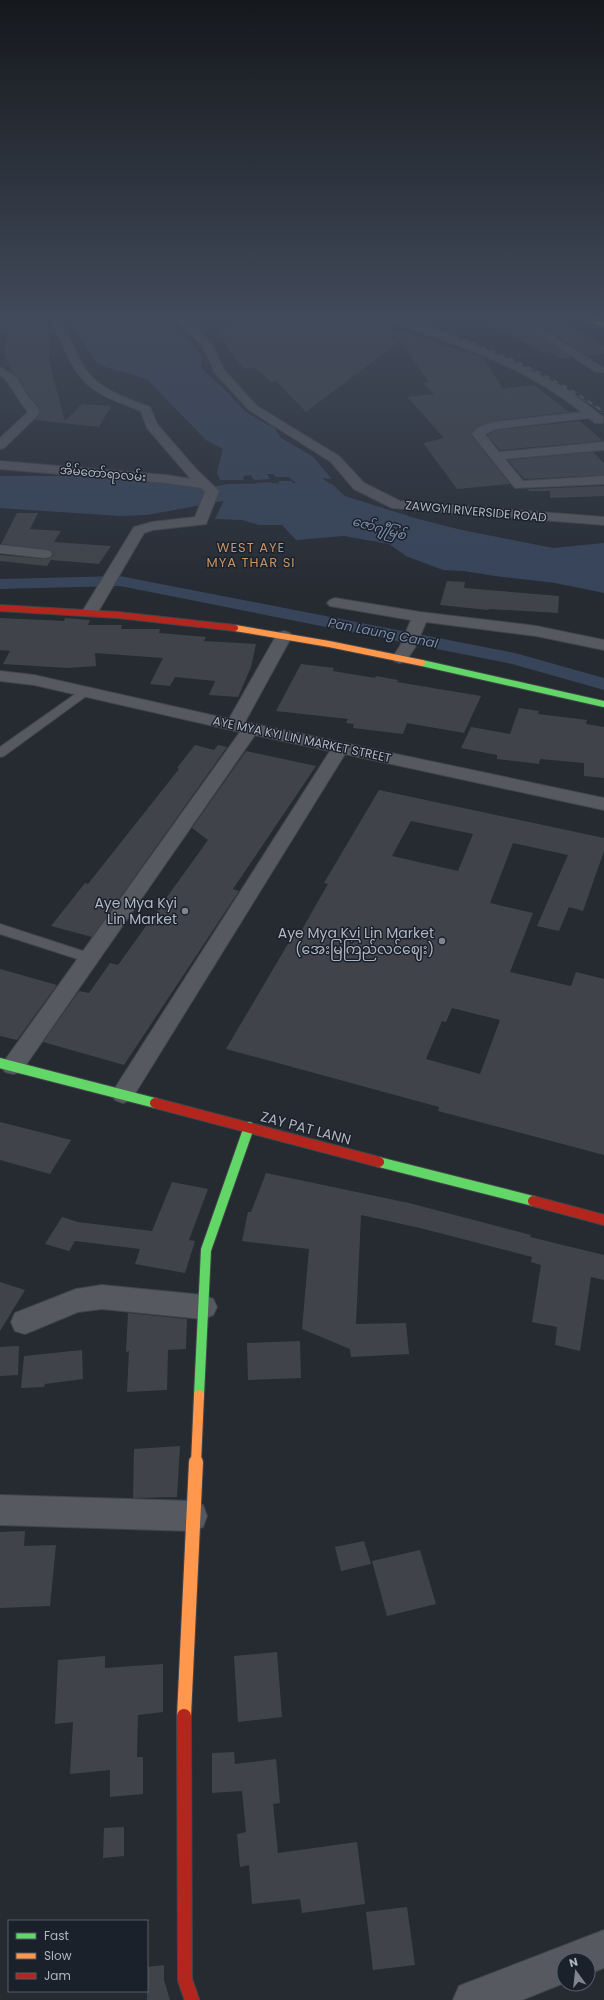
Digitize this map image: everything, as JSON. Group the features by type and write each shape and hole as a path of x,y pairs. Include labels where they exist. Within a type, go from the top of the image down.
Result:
{"main road":[{"path":"0,608 146,616 404,652 604,704"},
{"name":"ZAY PAT LANN","path":"7,1065 604,1220"},
{"path":"192,2000 184,1980 184,1689 206,1250 249,1127"}],"street":[{"path":"0,445 33,413"},
{"path":"90,612 116,570 138,530 152,526 201,522 209,488 191,472 151,425 147,413"},
{"name":"ZAWGYI RIVERSIDE ROAD","path":"261,413 335,460 358,486 397,505 604,521"},
{"path":"539,516 520,485 478,434 482,430 494,426 592,414 604,423"},
{"path":"496,456 604,446"},
{"name":"အိမ်တော်ရာလမ်း","path":"0,465 166,478 209,488"},
{"path":"520,485 604,480"},
{"path":"0,549 45,554"},
{"path":"336,603 418,623 536,631 604,645"},
{"path":"404,652 418,623"},
{"path":"7,1065 90,958 242,727 284,636"},
{"name":"AYE MYA KYI LIN MARKET STREET","path":"0,676 34,680 242,727 604,804"},
{"path":"123,1094 341,747"},
{"path":"25,1322 76,1301 102,1297 203,1307"},
{"path":"0,1510 192,1516"},
{"path":"473,2000 556,1967"}],"lane":[{"path":"0,753 85,692"},
{"path":"0,929 90,958"}],"water":[{"path":"180,413 249,413 274,427 281,438 312,456 332,479 320,478 319,475 311,476 311,478 299,477 298,474 286,473 288,477 276,477 273,474 267,474 270,479 254,480 251,475 243,476 244,480 220,480 217,472 223,449 206,440"},
{"path":"0,476 68,476 208,486 190,505 146,515 120,516 0,508"},
{"path":"301,480 312,481 313,489 323,489 320,482 332,484 345,496 418,519 462,530 553,548 604,543 604,593 555,583 464,571 443,570 406,556 389,544 344,536 296,540 282,525 259,525 242,520 215,519 228,492 227,486 246,484 250,492 259,491 256,483 271,482 275,490 283,489 278,481 292,481 294,489 301,489"}],"building":[{"path":"40,413 63,413 65,421 73,413 107,413 99,427 35,420"},
{"path":"422,413 558,413 494,421 477,426 471,435 510,484 457,489 423,443 444,438"},
{"path":"580,421 603,441 500,450 487,435 496,430"},
{"path":"593,452 604,463 604,475 524,479 508,460"},
{"path":"604,486 604,496 550,498 550,491 529,491 528,489"},
{"path":"17,513 38,513 30,529 61,531 54,542 111,546 99,564 51,560 47,566 0,561 0,555 45,559 50,558 53,555 50,550 1,544"},
{"path":"447,581 465,582 464,588 559,596 558,613 488,610 440,605"},
{"path":"0,618 64,621 65,618 90,620 88,625 122,625 121,629 160,629 159,633 206,637 204,641 256,644 251,667 238,697 209,695 215,681 175,677 170,686 150,684 163,658 95,653 96,666 68,668 3,664 10,651 0,650"},
{"path":"301,664 334,668 333,671 375,678 376,676 398,680 397,682 481,696 464,733 407,723 403,734 353,728 354,724 346,723 348,719 276,711"},
{"path":"519,708 539,711 538,714 587,720 586,724 604,727 604,778 584,776 584,763 540,759 539,764 497,759 497,755 461,748 471,727 510,734"},
{"path":"195,745 214,750 218,745 227,747 92,937 51,926 85,883 88,884 179,769 177,768"},
{"name":"Aye Mya Kyi Lin Market","path":"246,751 316,766 233,889 239,891 124,1065 43,1042 79,991 89,993 110,963 118,965 208,840 192,828"},
{"name":"Aye Mya Kyi Lin Market (အေးမြကြည်လင်ဈေး)","path":"379,790 604,838 604,851 583,911 569,907 559,931 537,926 568,855 513,843 490,903 533,913 510,972 571,986 576,972 604,979 604,1155 438,1111 439,1107 226,1049 295,932 300,933 328,884 324,883","holes":["411,821 473,834 458,871 392,856","452,1008 500,1020 480,1074 426,1059 442,1021 446,1022"]},
{"path":"0,969 57,985 17,1040 0,1036"},
{"path":"0,1122 71,1140 50,1174 0,1160"},
{"path":"266,1173 409,1203 531,1235 530,1237 604,1255 604,1280 591,1277 580,1351 555,1345 557,1327 532,1322 541,1265 531,1262 532,1257 420,1228 361,1215 356,1324 406,1323 409,1354 351,1357 350,1349 302,1329 309,1249 242,1241 248,1212 251,1212"},
{"path":"172,1182 208,1189 189,1240 195,1241 185,1273 135,1264 140,1249 75,1241 69,1251 45,1244 62,1217 78,1222 152,1231"},
{"path":"0,1282 25,1290 0,1331"},
{"path":"128,1313 187,1319 186,1349 168,1350 167,1390 127,1392 129,1351 126,1352"},
{"path":"300,1341 301,1378 248,1380 247,1343"},
{"path":"19,1346 18,1375 0,1376 0,1347"},
{"path":"82,1350 83,1379 45,1384 44,1387 21,1388 24,1356"},
{"path":"180,1446 177,1497 133,1498 134,1449"},
{"path":"25,1531 24,1546 56,1545 50,1606 0,1608 0,1532"},
{"path":"364,1541 371,1564 341,1571 335,1547"},
{"path":"420,1550 436,1604 387,1616 372,1561"},
{"path":"277,1652 282,1717 238,1722 234,1656"},
{"path":"105,1656 105,1668 163,1664 163,1712 138,1715 137,1757 143,1757 143,1794 110,1797 110,1770 70,1774 73,1722 55,1724 58,1660"},
{"path":"234,1752 235,1764 276,1759 280,1803 273,1804 278,1853 357,1842 365,1904 302,1913 300,1899 252,1904 249,1865 240,1867 237,1834 246,1832 242,1791 212,1793 212,1753"},
{"path":"124,1827 124,1856 103,1858 104,1828"},
{"path":"407,1907 415,1965 373,1970 366,1912"},
{"path":"164,1965 164,1980 170,2000 147,2000 148,1967"}],"waterway":[{"name":"ဇော်ဂျီမြစ်","path":"256,439 322,491 347,520 366,525"},
{"path":"138,506 147,507 228,492 315,491"},
{"name":"Pan Laung Canal","path":"0,584 120,581 515,659 604,684"}],"traffic: fast":[{"path":"422,663 604,704"},
{"path":"0,1063 155,1103"},
{"path":"199,1395 206,1250 249,1127"},
{"path":"379,1162 533,1201"}],"traffic: slow":[{"path":"235,628 329,644 422,663"},
{"path":"184,1716 199,1395"}],"traffic: jam":[{"path":"0,608 118,615 235,628"},
{"path":"155,1103 379,1162"},
{"path":"533,1201 604,1220"},
{"path":"184,1716 185,1980 192,2000"}],"place":[{"name":"Aye Mya Kyi Lin Market","path":"185,911"},
{"name":"Aye Mya Kyi Lin Market (အေးမြကြည်လင်ဈေး)","path":"442,941"}],"district":[{"name":"WEST AYE MYA THAR SI","path":"251,554"}]}
